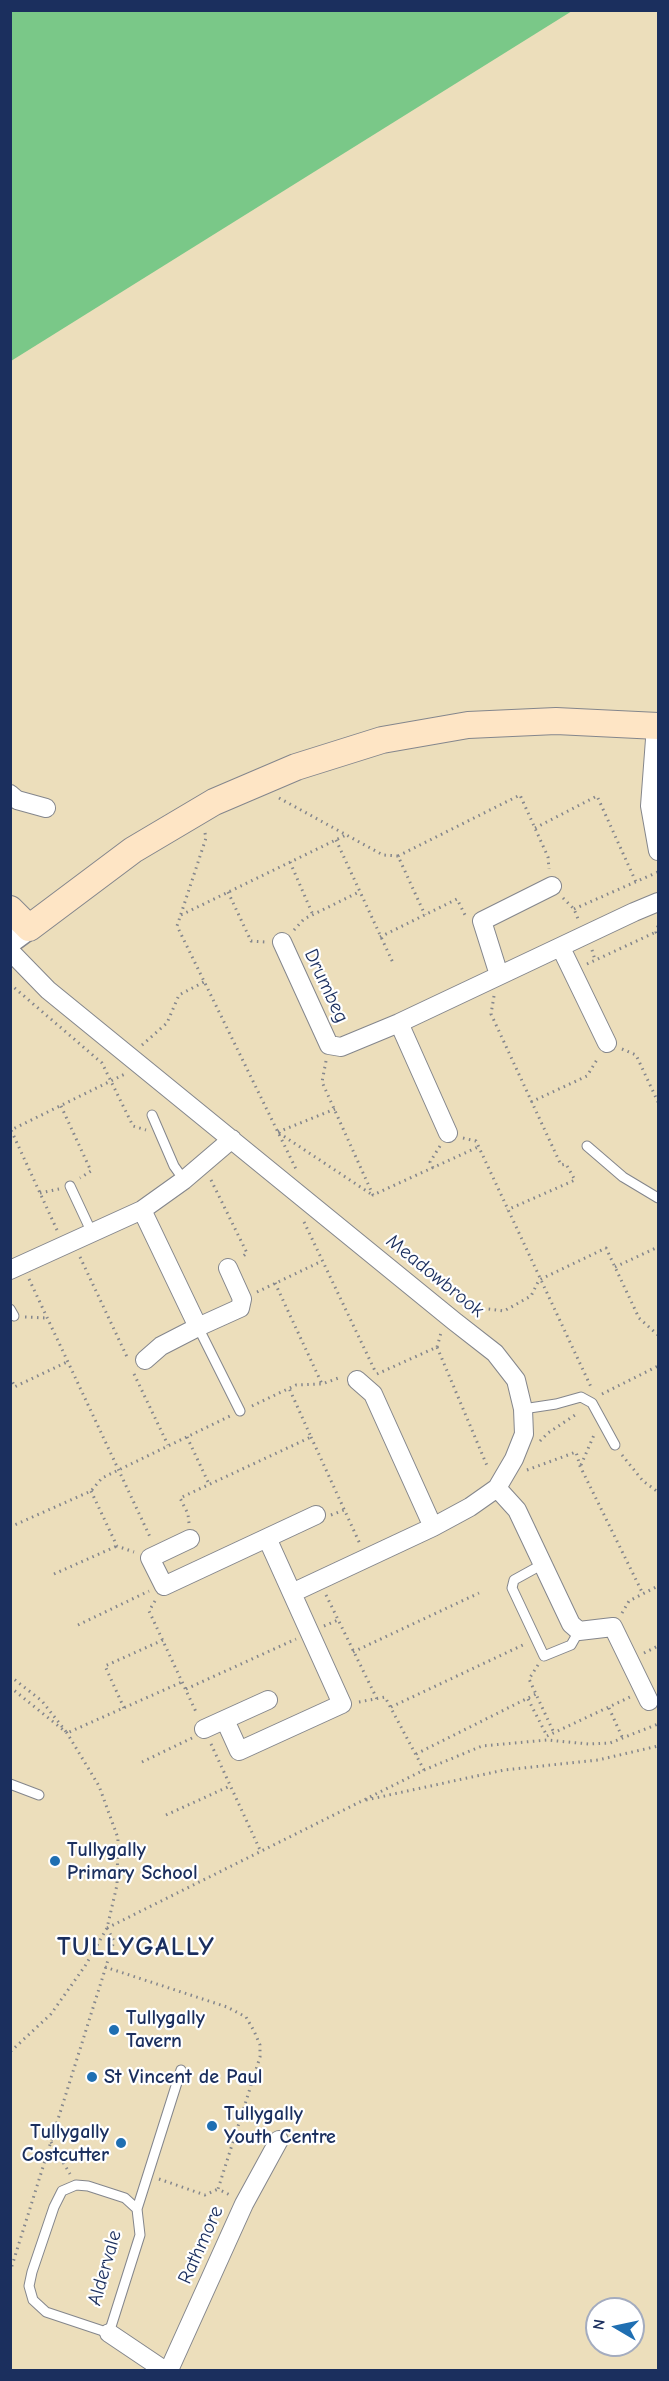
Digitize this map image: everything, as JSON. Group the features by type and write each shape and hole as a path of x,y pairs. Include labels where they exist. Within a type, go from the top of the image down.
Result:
{"main road":[{"path":"10,909 20,935 133,850 201,810 296,767 382,740 468,725 556,721 657,726"}],"street":[{"path":"657,726 651,806 658,851"},
{"path":"13,802 46,808"},
{"path":"499,975 482,921 552,886"},
{"name":"Drumbeg","path":"282,942 329,1045 341,1047 399,1023 658,902"},
{"path":"561,948 607,1043"},
{"name":"Meadowbrook","path":"10,951 127,1065 232,1139 495,1353 516,1380 523,1409 524,1434 514,1459 497,1488 470,1507 433,1527 292,1593"},
{"path":"399,1023 448,1133"},
{"path":"16,1267 142,1210 232,1139"},
{"path":"142,1210 198,1327"},
{"path":"145,1360 162,1346 240,1308 242,1299 228,1268"},
{"path":"357,1380 373,1394 433,1527"},
{"path":"497,1488 517,1510 571,1624 579,1631 614,1628 646,1696"},
{"path":"190,1539 154,1556 164,1586 316,1515"},
{"path":"225,1720 239,1751 342,1704 267,1538"},
{"path":"204,1729 268,1700"},
{"name":"Rathmore","path":"168,2370 244,2204 279,2140"},
{"name":"Aldervale","path":"109,2333 164,2370"}],"lane":[{"path":"152,1115 174,1166 184,1179"},
{"path":"587,1146 623,1177 658,1198"},
{"path":"70,1186 92,1233"},
{"path":"198,1327 240,1411"},
{"path":"523,1409 581,1397 591,1403 615,1445"},
{"path":"543,1564 514,1580 512,1588 544,1656 571,1645 579,1631"},
{"path":"10,1784 39,1795"},
{"path":"137,2209 181,2070"},
{"name":"Aldervale","path":"76,2185 88,2186 125,2198 137,2209 140,2235 109,2333 46,2312 33,2300 29,2286 54,2207 62,2191 76,2185"}],"path":[{"path":"270,778 276,796 383,855 398,856 520,795 535,828 597,796 636,882"},
{"path":"201,810 206,838 177,926 304,1185 297,1207 377,1374 373,1394"},
{"path":"181,915 346,835"},
{"path":"336,840 394,965"},
{"path":"398,856 425,915"},
{"path":"290,862 313,915"},
{"path":"574,909 658,872"},
{"path":"228,892 251,941 282,942 304,919 359,892"},
{"path":"380,937 457,899 467,920 482,921"},
{"path":"572,971 657,934 658,926"},
{"path":"499,975 490,1014 561,1166 566,1164 575,1180 507,1210"},
{"path":"168,1445 68,1243 12,1138 11,1130 111,1082 167,1023 178,995 205,982"},
{"path":"10,984 102,1063 133,1126 162,1136"},
{"path":"531,1101 587,1076 607,1043 636,1055 658,1102"},
{"path":"329,1045 322,1082 373,1195"},
{"path":"40,1193 70,1186 91,1171 61,1106"},
{"path":"278,1132 335,1109"},
{"path":"278,1132 373,1195"},
{"path":"433,1168 430,1162 448,1133 476,1141 539,1280 593,1390 591,1403"},
{"path":"373,1195 478,1147"},
{"path":"200,1166 215,1186 248,1253 228,1268"},
{"path":"615,1267 658,1247"},
{"path":"454,1321 481,1308 504,1311 531,1296 539,1280 606,1248 639,1318 658,1335"},
{"path":"242,1299 322,1261"},
{"path":"16,1267 67,1362 117,1469 154,1556"},
{"path":"275,1283 322,1384"},
{"path":"377,1374 436,1347 497,1488"},
{"path":"10,1377 13,1388 67,1362"},
{"path":"10,1527 91,1491 102,1478 117,1469 296,1384 322,1384 340,1377 357,1380 371,1362"},
{"path":"289,1388 366,1557"},
{"path":"580,1466 589,1450 596,1428 602,1421"},
{"path":"187,1436 209,1484"},
{"path":"190,1539 188,1514 180,1498 311,1437"},
{"path":"615,1445 643,1481 658,1492"},
{"path":"523,1471 576,1452 580,1466 643,1594"},
{"path":"91,1491 117,1546"},
{"path":"54,1574 117,1546 154,1556"},
{"path":"319,1580 377,1699"},
{"path":"78,1625 163,1585"},
{"path":"614,1628 629,1601 658,1586"},
{"path":"353,1652 479,1593"},
{"path":"186,1689 310,1633"},
{"path":"391,1707 536,1638"},
{"path":"124,1708 105,1666 163,1640"},
{"path":"544,1656 529,1679 554,1733"},
{"path":"10,1676 42,1701 67,1733 99,1786 118,1839 117,1885 107,1928 85,1966 51,2014 10,2052"},
{"path":"67,1733 182,1682"},
{"path":"10,1687 67,1733"},
{"path":"416,1754 536,1694"},
{"path":"547,1738 609,1708 646,1696"},
{"path":"342,1704 385,1697 424,1770"},
{"path":"528,1698 547,1738"},
{"path":"609,1708 623,1739"},
{"path":"107,1928 424,1770 482,1746 547,1738 590,1744 610,1743 658,1724"},
{"path":"142,1762 200,1734 204,1729"},
{"path":"362,1802 504,1770 598,1760 658,1746"},
{"path":"166,1815 231,1786"},
{"path":"10,2272 114,1941 107,1928"},
{"path":"105,1967 227,2007 246,2017 260,2045 260,2057 218,2189 205,2195 147,2175"},
{"path":"51,2142 76,2185"},
{"path":"218,2189 244,2204"}],"green space":[{"path":"11,10 572,10 572,11 11,361"}],"place":[{"name":"Tullygally Primary School","path":"55,1861"},
{"name":"Tullygally Tavern","path":"114,2030"},
{"name":"St Vincent de Paul","path":"92,2077"},
{"name":"Tullygally Youth Centre","path":"212,2126"},
{"name":"Tullygally Costcutter","path":"121,2143"}],"district":[{"name":"TULLYGALLY","path":"136,1948"}]}
